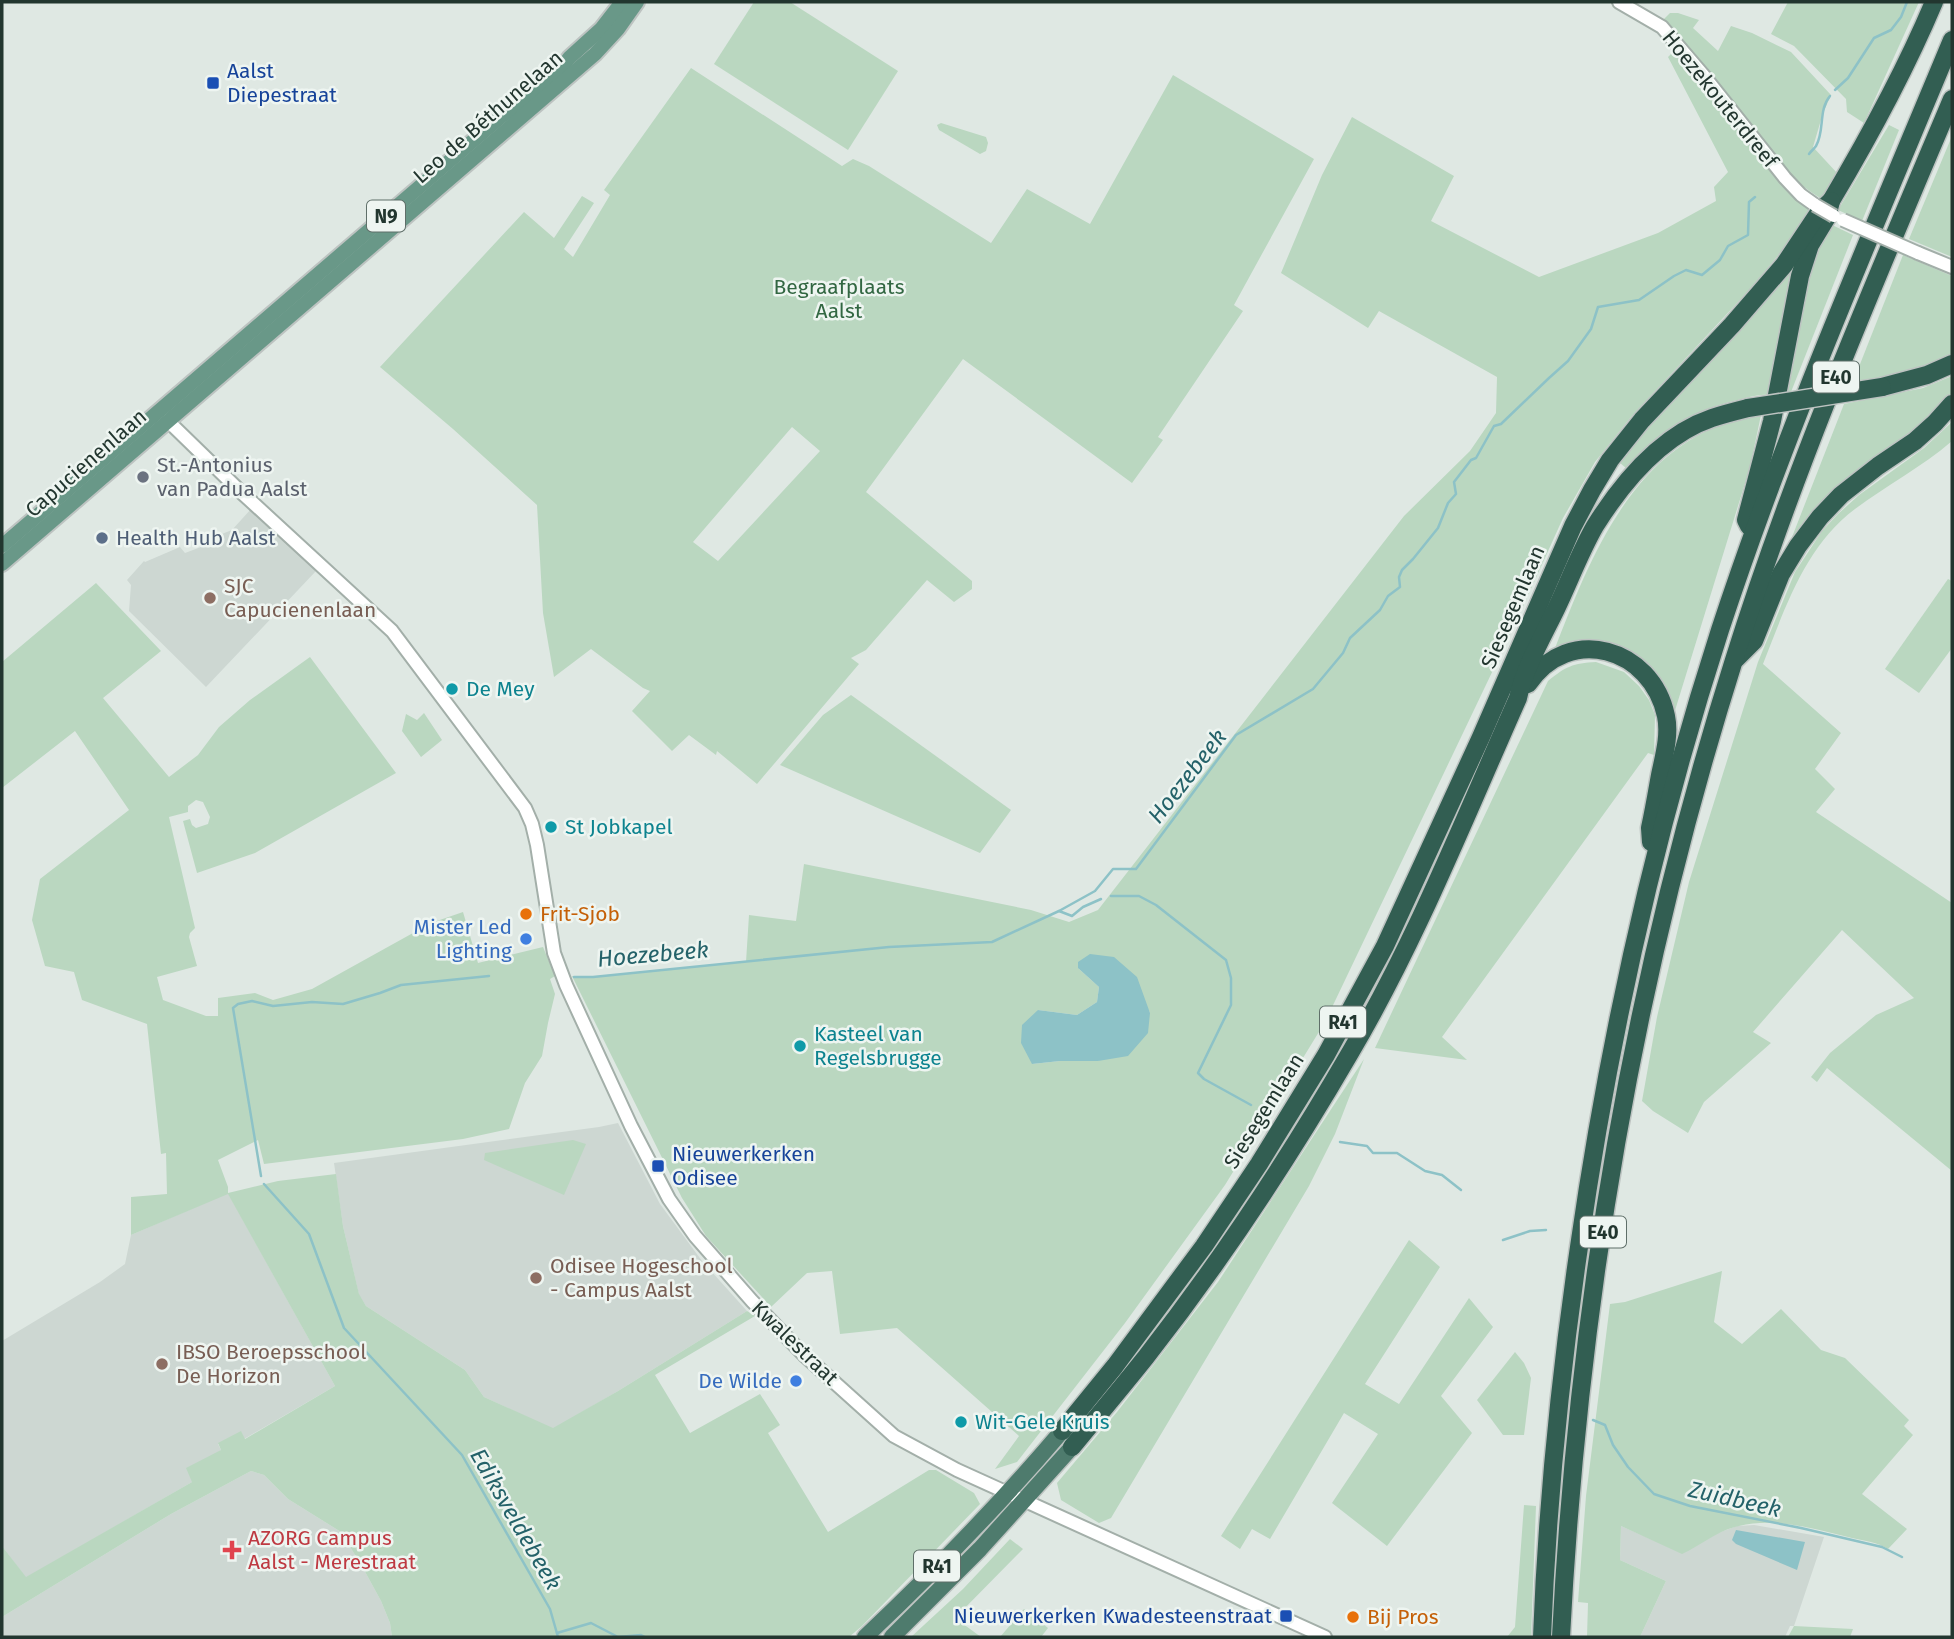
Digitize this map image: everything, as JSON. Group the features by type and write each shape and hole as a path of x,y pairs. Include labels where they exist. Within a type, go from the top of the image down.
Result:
{"highway":[{"path":"1752,536 1746,520 1772,421 1800,276 1810,246 1885,107 1934,2"},
{"name":"E40","path":"1542,1637 1545,1549 1553,1451 1587,1188 1611,1053 1653,862 1693,719 1752,536 1832,328 1952,40"},
{"name":"E40","path":"1561,1637 1565,1547 1586,1349 1609,1189 1655,948 1684,833 1733,661 1816,426 1952,99"},
{"name":"Siesegemlaan","path":"865,1637 1008,1493 1062,1431 1115,1366 1204,1246 1326,1055 1385,946 1482,737 1591,490 1642,420 1732,325 1784,265 1819,211 1831,211"},
{"name":"Siesegemlaan","path":"892,1637 1025,1500 1072,1447 1147,1355 1220,1256 1290,1152 1351,1052 1406,948 1595,527 1624,486 1673,439 1710,418 1748,408 1882,387 1927,375 1952,364"},
{"path":"1733,661 1754,641 1781,574 1820,517 1841,495 1915,441 1952,404"},
{"path":"1518,698 1537,671 1555,657 1575,650 1605,651 1629,660 1655,686 1667,719 1667,745 1650,828 1653,862"}],"main road":[{"name":"Leo de Béthunelaan","path":"162,417 503,115 520,104 561,68 601,29 622,2"},
{"name":"Leo de Béthunelaan","path":"162,417 595,54 618,29 637,2"},
{"name":"Capucienenlaan","path":"2,545 162,417"},
{"name":"Capucienenlaan","path":"2,564 162,417"}],"street":[{"name":"Hoezekouterdreef","path":"1619,2 1662,27 1801,195 1952,267"},
{"name":"Kwalestraat","path":"162,417 391,631 525,808 535,835 556,963 669,1199 695,1236 752,1301 804,1355 894,1436 957,1470 1325,1637"}],"shaded area":[{"name":"SJC Capucienenlaan","path":"251,509 316,571 206,687 129,611 131,585 127,580 144,561 180,547 185,553 201,547 199,543 232,530"},
{"name":"Odisee Hogeschool - Campus Aalst","path":"618,1123 660,1204 702,1261 747,1311 553,1429 484,1397 465,1370 366,1306 359,1295 343,1226 334,1163"},
{"name":"IBSO Beroepsschool De Horizon","path":"228,1193 335,1386 244,1439 241,1432 218,1444 221,1450 192,1482 26,1578 2,1546 2,1341 125,1264 131,1235"},
{"name":"AZORG Campus Aalst - Merestraat","path":"251,1471 264,1475 288,1499 341,1532 381,1601 390,1623 392,1637 2,1637 2,1617 171,1514"},
{"path":"1754,1525 1824,1537 1794,1626 1790,1626 1785,1637 1640,1637 1666,1581 1620,1560 1621,1526 1682,1553 1718,1533 1737,1526"}],"green space":[{"path":"754,2 790,2 898,71 848,150 714,64"},
{"path":"1788,2 1919,2 1864,123 1847,112 1846,99 1794,46 1771,34"},
{"path":"1670,13 1699,20 1693,28 1718,51 1731,26 1791,52 1831,95 1813,147 1838,174 1822,199 1800,184 1781,164 1662,21"},
{"path":"1675,50 1782,186 1813,213 1752,287 1631,417 1595,462 1563,518 1325,1022 1225,1185 1125,1323 1017,1462 995,1469 1019,1436 897,1328 840,1334 832,1271 807,1273 771,1307 706,1236 682,1198 572,976 593,977 746,962 749,915 796,921 804,864 1031,910 1069,922 1098,910 1404,516 1470,451 1496,413 1497,377 1379,311 1368,328 1281,273 1322,175 1352,117 1454,176 1431,221 1539,277 1658,233 1716,201 1714,187 1728,172 1668,57","holes":["1078,968 1150,1012 1098,1061 1032,1064 1038,1010 1077,1015 1097,1002 1099,987"]},
{"name":"Begraafplaats Aalst","path":"691,68 842,166 853,159 869,166 991,243 1027,189 1090,224 1173,75 1314,159 1234,305 1243,311 1158,437 1163,440 1132,483 963,359 866,492 972,581 972,589 954,602 927,580 866,650 851,658 859,664 757,784 717,751 716,755 689,735 672,751 632,711 650,691 591,649 554,677 543,613 537,505 380,367 524,212 554,238 582,196 594,203 564,249 573,257 610,195 604,190","holes":["792,427 820,451 718,561 693,542"]},
{"path":"941,123 986,137 986,151 980,154 939,130 937,125"},
{"path":"1889,125 1899,130 1862,221 1838,210"},
{"path":"1952,136 1952,257 1909,239"},
{"path":"1830,224 1853,235 1791,392 1783,392 1814,250"},
{"path":"1903,255 1952,276 1952,353 1916,369 1853,382"},
{"path":"1794,267 1768,395 1724,403 1708,409 1665,433 1626,468 1620,463 1632,444"},
{"path":"1952,376 1952,398 1785,555 1844,404 1923,388"},
{"path":"1761,415 1750,467 1673,717 1657,676 1642,661 1627,652 1554,651 1604,536 1626,502 1652,471 1683,445 1719,426"},
{"path":"1952,422 1952,441 1855,509 1823,541 1798,580 1763,664 1841,733 1815,769 1835,789 1816,812 1952,903 1952,1171 1827,1068 1817,1082 1811,1077 1830,1053 1876,1015 1914,998 1842,930 1753,1032 1771,1043 1704,1102 1688,1133 1642,1101 1657,1017 1689,882 1758,662 1795,572 1822,531 1859,495 1924,448"},
{"path":"1948,579 1952,581 1952,648 1919,693 1885,669"},
{"path":"96,583 161,651 103,698 169,777 198,755 219,727 250,700 310,657 396,773 255,853 197,873 183,821 190,819 196,828 208,824 210,817 203,802 196,800 188,806 188,812 169,817 195,928 189,937 197,966 157,977 163,1000 206,1016 218,1016 218,998 255,993 273,1000 312,989 431,923 463,912 478,963 543,947 555,976 550,979 555,994 542,1056 525,1083 509,1129 463,1139 264,1164 258,1140 218,1160 228,1193 278,1181 336,1174 343,1226 359,1294 366,1306 465,1370 484,1397 553,1428 747,1311 755,1316 655,1375 690,1433 760,1394 780,1425 768,1433 828,1532 929,1470 936,1470 974,1493 980,1504 849,1637 392,1637 390,1623 381,1601 341,1532 288,1499 264,1475 251,1471 171,1514 2,1617 2,1546 26,1577 192,1482 186,1468 221,1450 218,1443 241,1431 245,1439 335,1386 228,1194 131,1235 131,1197 167,1194 166,1153 161,1154 147,1024 82,1000 74,972 45,966 32,920 40,879 129,810 75,731 2,788 2,662"},
{"path":"1596,662 1624,672 1649,700 1655,715 1654,755 1648,753 1442,1037 1467,1060 1375,1048 1548,681 1570,667"},
{"path":"851,695 1011,810 980,853 780,765 823,715"},
{"path":"424,713 442,740 421,757 402,731 406,714 417,720"},
{"path":"1364,1059 1335,1134 1309,1186 1111,1518 1099,1523 1061,1500 1057,1483 1117,1412 1218,1282"},
{"path":"573,1140 586,1144 564,1195 484,1160 485,1153"},
{"path":"1409,1240 1440,1267 1365,1384 1399,1404 1469,1298 1493,1327 1441,1396 1472,1433 1387,1546 1332,1503 1378,1434 1344,1413 1270,1539 1252,1529 1240,1549 1221,1536"},
{"path":"1722,1271 1714,1322 1742,1344 1781,1309 1821,1350 1845,1358 1909,1420 1904,1426 1913,1435 1862,1494 1907,1529 1888,1549 1871,1542 1794,1525 1750,1524 1721,1532 1682,1554 1621,1526 1620,1560 1666,1581 1640,1637 1587,1637 1588,1603 1578,1602 1586,1496 1610,1304 1625,1302"},
{"path":"1515,1352 1531,1378 1524,1435 1503,1435 1477,1400"},
{"path":"1524,1505 1536,1506 1531,1637 1507,1637 1515,1627"},
{"path":"1010,1539 1023,1549 955,1618 981,1637 911,1637 963,1589"},
{"path":"1024,1609 1048,1628 1041,1637 1000,1637"},
{"path":"1794,1626 1853,1629 1850,1637 1788,1637"}],"water":[{"path":"1090,954 1114,957 1137,977 1150,1013 1148,1033 1128,1056 1098,1061 1032,1064 1021,1043 1022,1025 1038,1010 1077,1015 1097,1002 1099,987 1078,968 1078,962"},
{"path":"1736,1530 1805,1542 1797,1570 1736,1544 1732,1540"}],"waterway":[{"name":"Hoezebeek","path":"1835,90 1848,78 1874,38 1891,30 1901,17 1907,2"},
{"name":"Hoezebeek","path":"1809,154 1819,140 1824,108 1830,96"},
{"name":"Hoezebeek","path":"574,977 889,947 992,942 1095,891 1113,869 1136,869 1236,735 1313,689 1343,653 1350,638 1380,610 1388,596 1400,587 1399,577 1402,570 1438,528 1448,503 1456,494 1454,482 1471,460 1476,458 1494,426 1501,424 1568,361 1591,329 1598,307 1639,300 1686,270 1702,275 1720,260 1728,246 1748,235 1749,202 1755,197"},
{"name":"Zuidbeek","path":"1111,896 1139,896 1156,905 1226,960 1231,978 1231,1005 1198,1073 1251,1105"},
{"name":"Zuidbeek","path":"1059,911 1072,916 1083,907 1101,899"},
{"name":"Hoezebeek","path":"261,1176 233,1008 252,1001 273,1006 312,1002 343,1004 401,985 489,976"},
{"name":"Zuidbeek","path":"1340,1142 1367,1146 1373,1153 1397,1153 1425,1171 1442,1175 1461,1190"},
{"name":"Ediksveldebeek","path":"264,1184 309,1234 344,1328 462,1455 550,1609 558,1637"},
{"name":"Zuidbeek","path":"1503,1240 1530,1231 1546,1230"},
{"name":"Zuidbeek","path":"1593,1420 1605,1425 1613,1445 1628,1467 1654,1494 1690,1506 1882,1547 1902,1557"},
{"name":"Ediksveldebeek","path":"557,1633 591,1623 618,1637 645,1637"}],"place":[{"name":"Aalst Diepestraat","path":"213,83"},
{"name":"St.-Antonius van Padua Aalst","path":"143,477"},
{"name":"Health Hub Aalst","path":"102,538"},
{"name":"SJC Capucienenlaan","path":"210,598"},
{"name":"De Mey","path":"452,689"},
{"name":"St Jobkapel","path":"551,827"},
{"name":"Frit-Sjob","path":"526,914"},
{"name":"Mister Led Lighting","path":"526,939"},
{"name":"Kasteel van Regelsbrugge","path":"800,1046"},
{"name":"Nieuwerkerken Odisee","path":"658,1166"},
{"name":"Odisee Hogeschool - Campus Aalst","path":"536,1278"},
{"name":"IBSO Beroepsschool De Horizon","path":"162,1364"},
{"name":"De Wilde","path":"796,1381"},
{"name":"Wit-Gele Kruis","path":"961,1422"},
{"name":"AZORG Campus Aalst - Merestraat","path":"232,1550"},
{"name":"Nieuwerkerken Kwadesteenstraat","path":"1286,1616"},
{"name":"Bij Pros","path":"1353,1617"}]}
